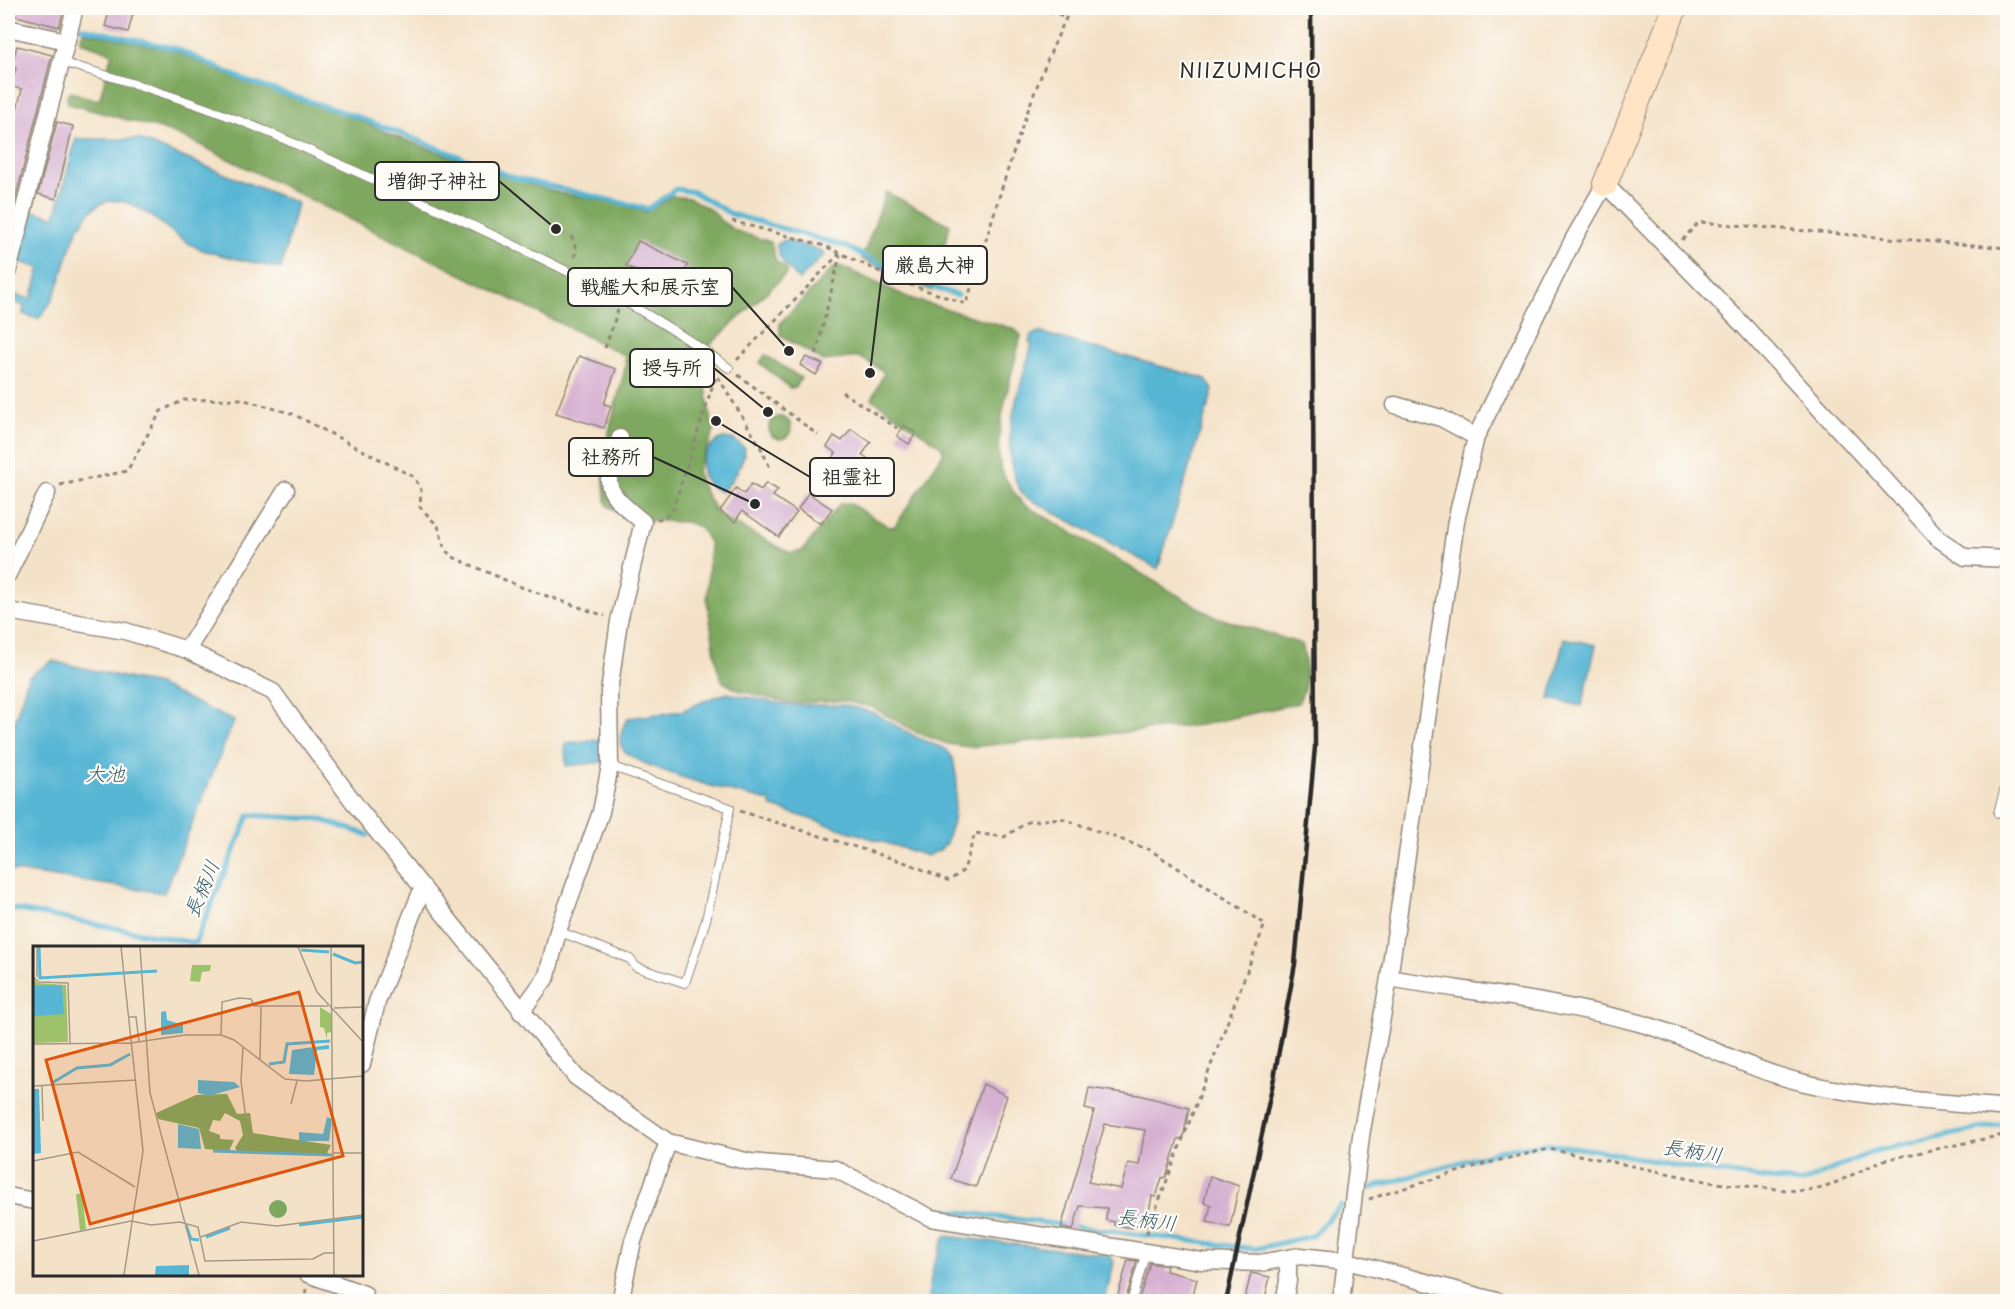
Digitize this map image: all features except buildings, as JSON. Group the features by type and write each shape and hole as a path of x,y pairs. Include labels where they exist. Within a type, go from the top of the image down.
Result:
{"street":[{"path":"8,271 75,8"},
{"path":"1341,1302 1361,1136 1389,978 1456,521 1476,437 1573,240 1605,184 1675,8"},
{"path":"8,28 66,42"},
{"path":"1605,184 1671,250 1939,539 1965,557 2007,559"},
{"path":"1395,405 1441,417 1476,437"},
{"path":"522,1012 547,976 558,931 601,812 610,766 609,692 619,621 643,522 613,497 608,474 620,438"},
{"path":"188,650 286,490"},
{"path":"8,574 47,493"},
{"path":"8,611 125,631 188,650 273,692 358,807 576,1077 668,1142 750,1162 835,1169 931,1218 1203,1261 1260,1263 1300,1256 1347,1261 1500,1302"},
{"path":"363,1060 377,1002 423,887"},
{"path":"1389,978 1549,1003 1641,1024 1735,1060 1804,1083 1882,1097 2007,1108"},
{"path":"620,1302 633,1241 668,1142"},
{"path":"8,1196 33,1201"},
{"path":"1284,1302 1288,1281 1288,1258"},
{"path":"312,1276 364,1294 364,1302"}],"lane":[{"path":"61,62 136,84 265,131 572,271 691,340 729,368"},
{"path":"558,931 630,959 636,967 685,983 706,920 729,808 610,766"},
{"path":"2007,777 1998,813 2007,816"},
{"path":"1131,1302 1146,1252"}],"path":[{"path":"1041,8 1066,17"},
{"path":"732,221 825,246 902,282 966,304 1019,134 1048,57 1071,8"},
{"path":"1671,250 1699,222 2007,248"},
{"path":"571,236 576,248 572,271"},
{"path":"816,354 840,253"},
{"path":"643,522 664,518 673,509 714,381 840,253"},
{"path":"605,348 622,300"},
{"path":"729,368 818,435"},
{"path":"718,378 760,446 771,470"},
{"path":"842,392 897,428"},
{"path":"47,493 56,486 127,471 161,411 184,400 241,399 293,414 414,477 421,490 420,507 438,526 445,550 456,558 521,587 619,621"},
{"path":"729,808 910,864 948,881 964,870 975,834 1004,837 1028,822 1062,818 1150,850 1264,924 1147,1231"},
{"path":"1353,1204 1483,1164 1549,1149 1715,1183 1797,1191 1824,1188 1884,1160 2007,1134"}],"green space":[{"path":"83,31 176,51 247,83 360,120 394,136 559,193 616,203 646,212 672,196 690,198 714,212 720,220 736,231 771,242 776,261 786,269 787,273 696,358 704,373 711,421 715,430 697,470 700,483 720,516 790,553 802,551 840,504 849,503 889,527 895,526 943,454 942,447 872,399 884,373 882,370 859,357 823,361 780,335 780,323 833,268 840,266 912,299 1014,329 1021,335 1002,418 999,451 1001,469 1023,504 1213,616 1302,644 1306,674 1302,696 1298,703 1201,725 969,747 948,744 918,733 872,707 845,701 788,703 738,690 723,682 717,667 707,600 710,544 700,527 686,522 629,520 607,505 604,487 605,452 626,365 624,355 190,140 161,129 68,104 67,95 71,92 97,100 100,98 112,53 81,42"},
{"path":"886,192 950,225 932,291 862,259"},
{"path":"765,355 801,378 795,388 790,388 760,363"},
{"path":"780,417 788,420 791,428 788,436 780,439 772,436 769,428 772,420"}],"water":[{"path":"76,139 138,139 297,203 281,269 200,249 186,242 140,208 124,202 108,201 93,209 79,228 73,239 58,287 47,309 38,319 23,314 24,306 8,300 8,293 31,299 40,268 16,261 29,210 55,217"},
{"path":"785,240 822,251 825,254 799,280 779,255 777,244"},
{"path":"1038,332 1206,379 1213,390 1158,569 1024,496 1015,479 1010,460 1012,421 1032,344 1029,342 1031,336"},
{"path":"723,438 733,439 745,448 743,460 722,492 712,488 706,481 702,466 708,450"},
{"path":"1564,638 1596,645 1582,706 1550,699"},
{"name":"大池","path":"52,661 158,685 234,721 164,893 8,870 8,744 28,677"},
{"path":"727,693 787,705 846,705 872,712 918,738 946,749 953,758 957,781 953,821 946,843 940,850 927,856 772,807 769,801 667,772 630,756 622,748 620,736 628,718 682,711"},
{"path":"602,739 603,762 566,766 565,743"},
{"path":"945,1236 1110,1255 1114,1262 1105,1301 936,1301 928,1296 933,1267"}],"waterway":[{"path":"79,27 177,49 249,82 361,118 515,178 648,209 676,189 694,192 731,214 845,246 911,280 957,295"},
{"name":"長柄川","path":"8,908 195,943 249,815 319,819 368,835"},
{"name":"長柄川","path":"1371,1188 1506,1149 1547,1144 1602,1151 1701,1170 1801,1183 1874,1151 2008,1123"},
{"name":"長柄川","path":"935,1209 1255,1249 1312,1236 1341,1205"}],"railway":[{"path":"1226,1302 1274,1078 1295,964 1315,747 1311,8"}],"place":[{"name":"増御子神社","path":"556,229"},
{"name":"戦艦大和展示室","path":"789,351"},
{"name":"厳島大神","path":"870,373"},
{"name":"授与所","path":"768,412"},
{"name":"祖霊社","path":"716,421"},
{"name":"社務所","path":"755,504"}],"district":[{"name":"NIIZUMICHO","path":"1251,71"}]}
